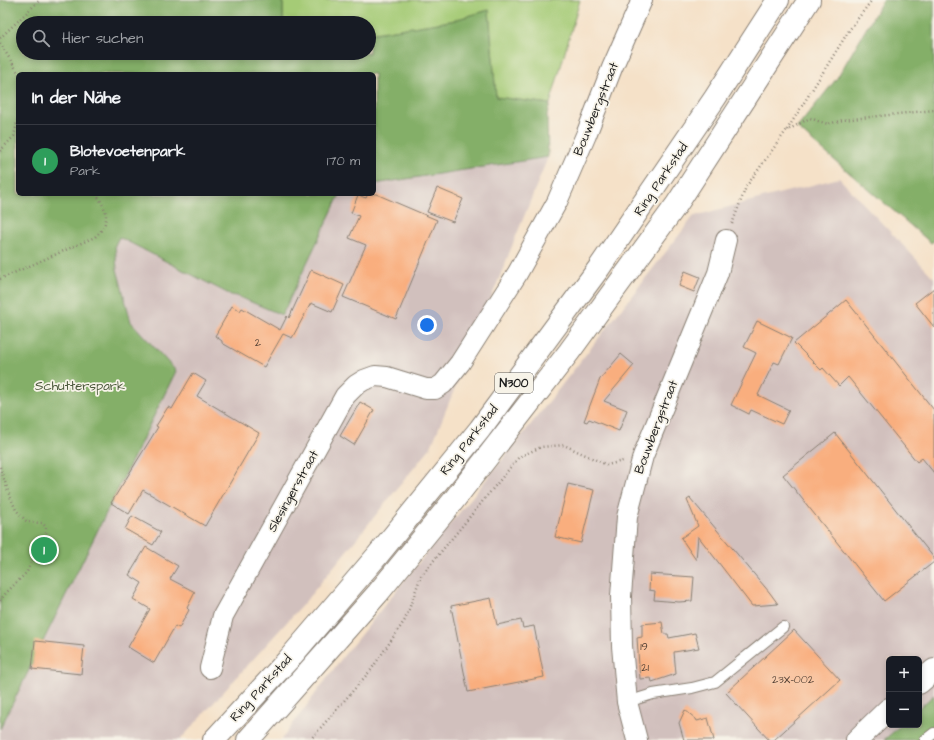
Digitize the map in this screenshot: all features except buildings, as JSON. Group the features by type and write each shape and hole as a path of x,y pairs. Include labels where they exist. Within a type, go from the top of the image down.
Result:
{"main road":[{"name":"Ring Parkstad","path":"214,740 288,660 377,556 480,429 599,268 715,98 778,0"},
{"name":"Ring Parkstad","path":"248,740 378,593 454,500 569,352 677,204 809,0"},
{"path":"922,680 934,670"},
{"path":"857,740 886,712"}],"street":[{"name":"Bouwbergstraat","path":"426,389 435,389 443,384 460,363 517,274 539,235 557,202 586,135 612,68 642,0"},
{"name":"Bouwbergstraat","path":"637,740 627,702 622,646 621,596 627,517 643,456 718,273 726,240"},
{"name":"Slesingerstraat","path":"210,668 223,616 345,396 356,384 375,376 387,377 426,389"}],"lane":[{"path":"627,702 653,694 692,688 715,682 783,627"},
{"path":"926,740 934,733"}],"path":[{"path":"23,16 40,0"},
{"path":"726,240 746,187 786,131 850,29 872,0"},
{"path":"0,38 16,23"},
{"path":"0,43 18,72"},
{"path":"786,131 810,118 818,122 828,124 843,120 934,110"},
{"path":"0,151 14,136 16,127"},
{"path":"0,279 95,237 105,226 106,218 104,205 97,196"},
{"path":"310,740 371,670 405,620 421,576 519,457 541,447 564,445 607,465 643,456"},
{"path":"0,467 16,510 27,522 42,524 46,527 46,533 39,555 32,560 27,572 6,593 0,602"}],"shaded area":[{"path":"548,157 431,447 305,602 180,740 0,740 0,729 176,371 131,322 117,269 115,245 119,237 231,295 282,314 339,196 376,196 376,184"},
{"path":"839,178 934,278 934,740 281,740 345,654 540,413 694,216"}],"green space":[{"name":"Schutterspark","path":"0,0 283,0 283,16 16,16 16,60 376,60 376,33 451,21 489,10 496,97 550,104 547,115 548,157 376,184 376,72 16,72 16,196 339,196 282,315 237,296 231,295 119,237 115,245 117,269 131,322 176,371 0,729"},
{"path":"283,0 580,0 550,104 496,97 489,10 451,21 376,33 376,16 283,16"},
{"path":"883,0 934,0 934,241 931,243 797,128 837,78"},
{"path":"934,695 934,728 918,740 884,740 898,728 922,728 922,705"}],"place":[{"name":"Blotevoetenpark","path":"44,550"}]}
